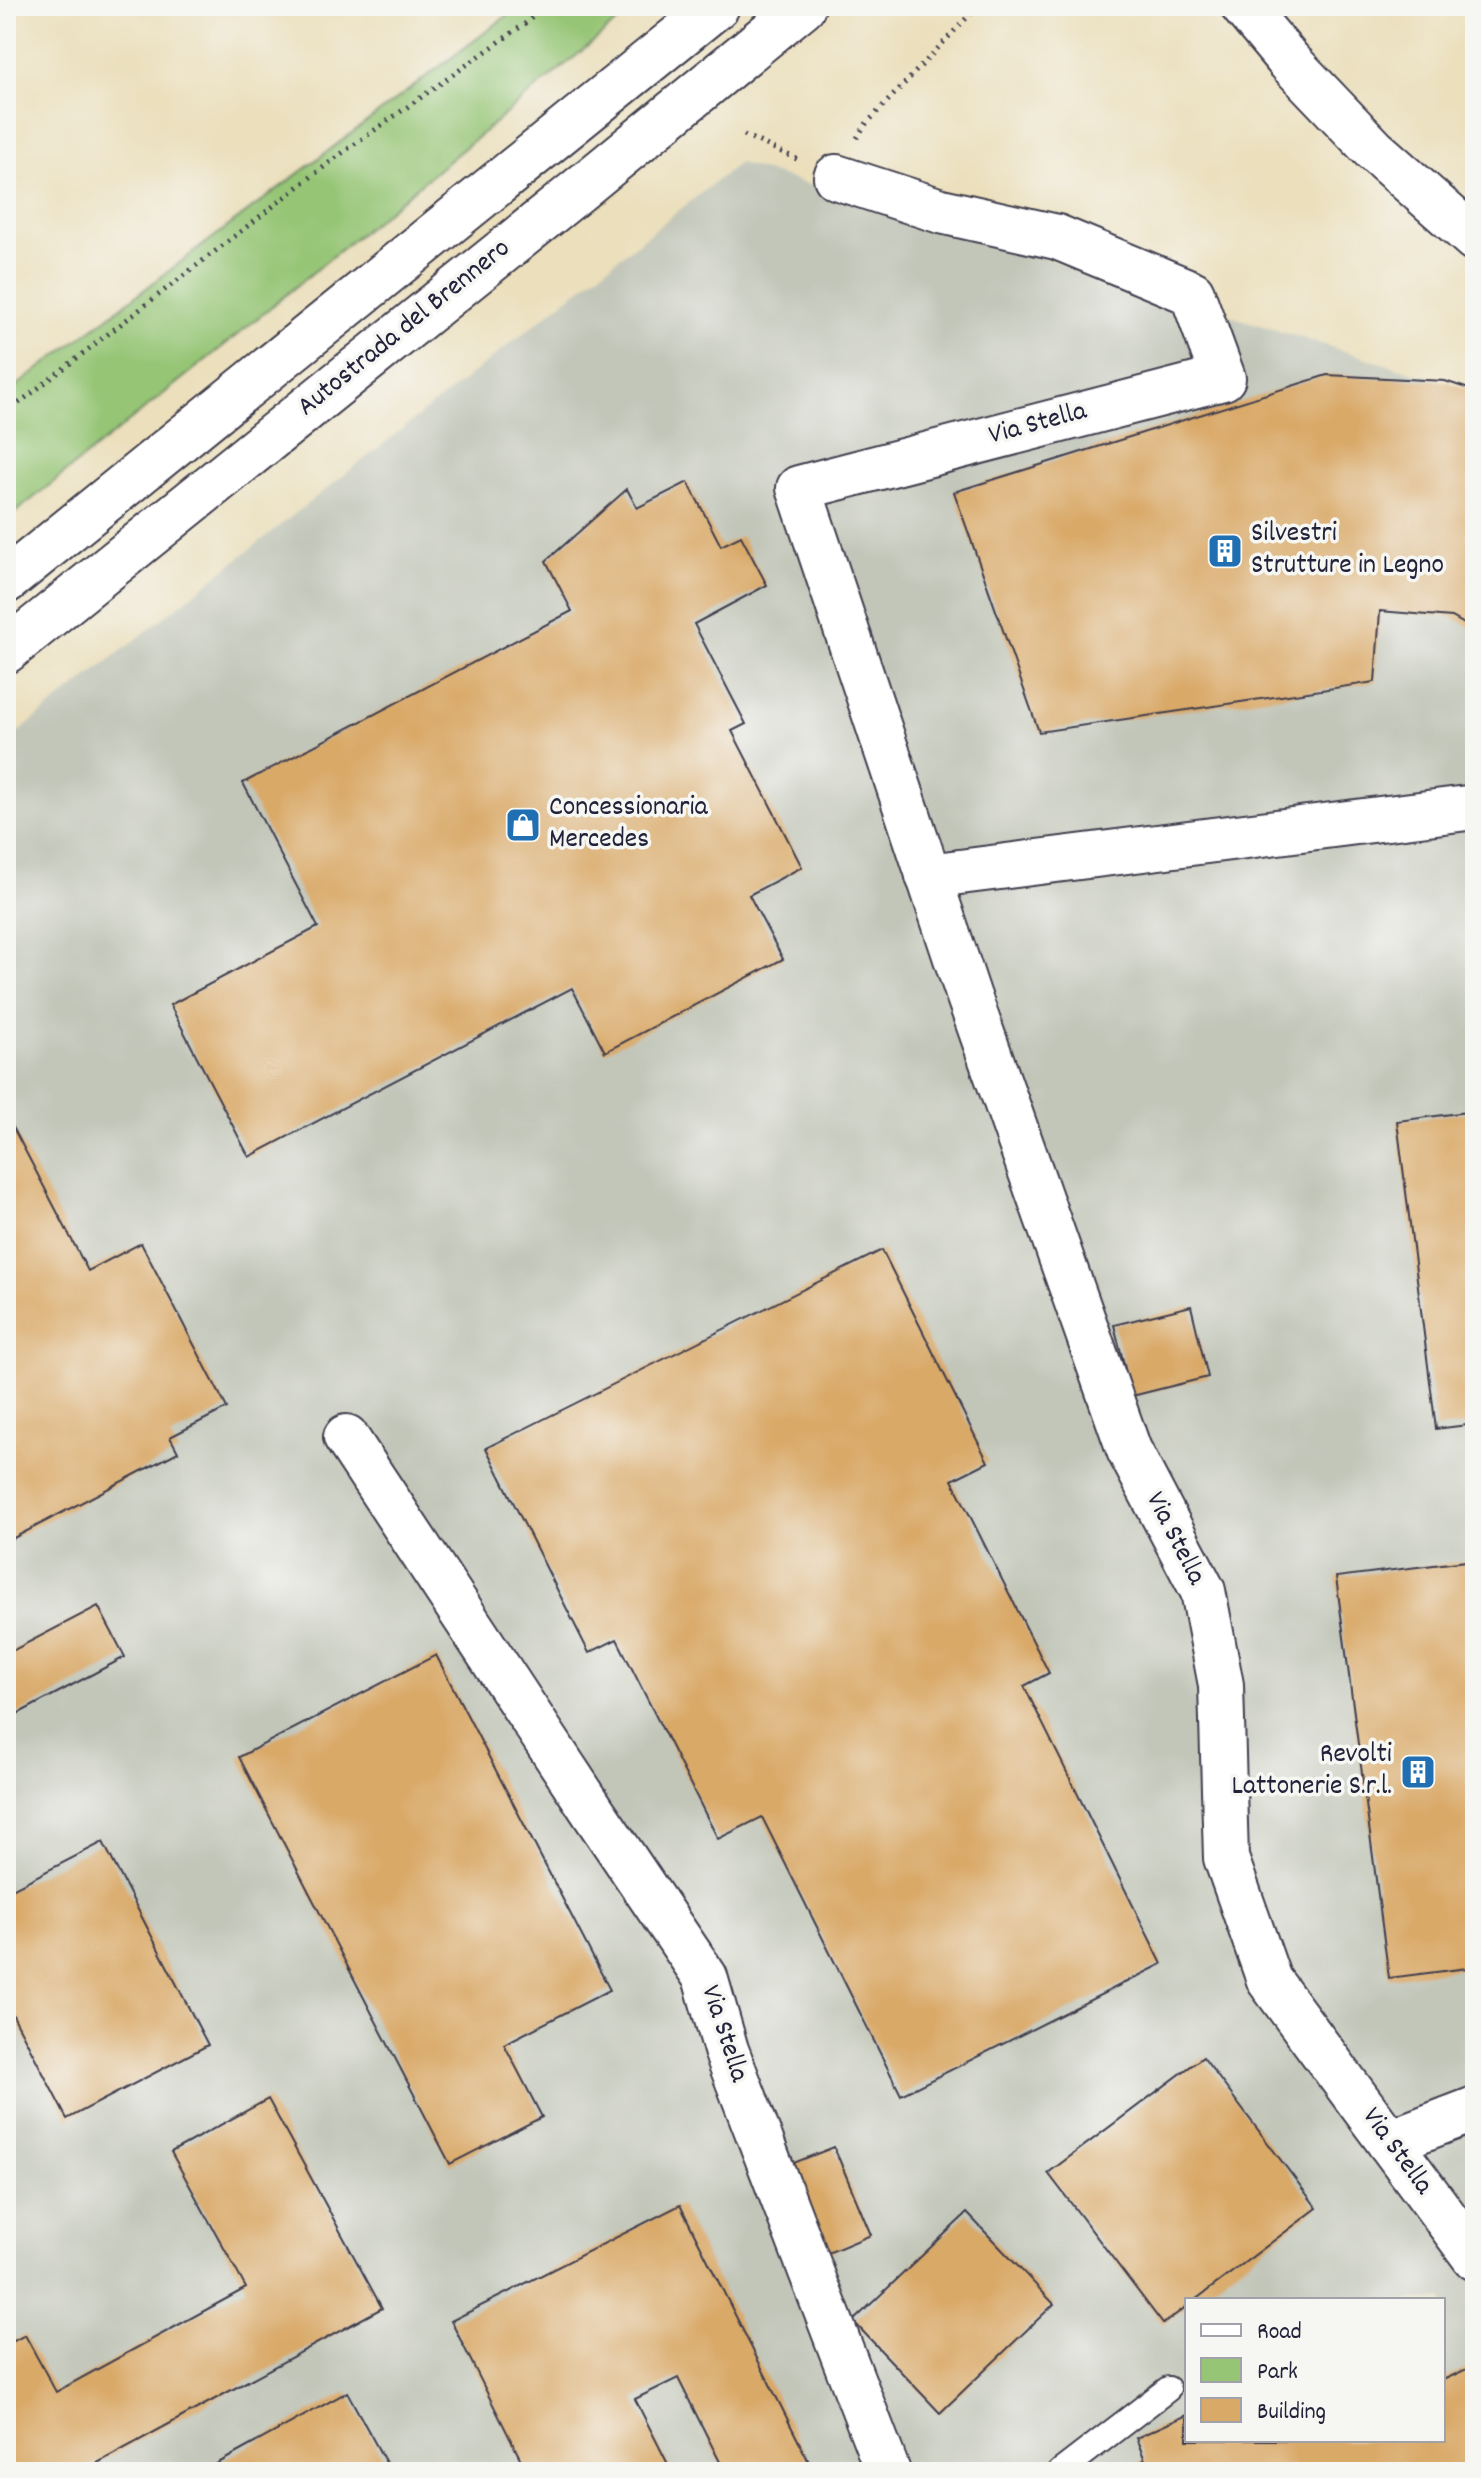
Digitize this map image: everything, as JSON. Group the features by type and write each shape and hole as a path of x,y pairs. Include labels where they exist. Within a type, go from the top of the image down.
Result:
{"main road":[{"name":"Autostrada del Brennero","path":"6,581 717,6"},
{"name":"Autostrada del Brennero","path":"6,651 803,6"},
{"path":"1243,6 1289,61 1374,150 1475,239"},
{"name":"Via Stella","path":"836,177 941,211 1057,237 1192,293 1223,378 799,488 928,876 1129,1450 1203,1591 1221,1685 1226,1858 1269,1980 1475,2258"},
{"path":"928,876 1475,807"},
{"name":"Via Stella","path":"346,1437 585,1801 705,1977 726,2050 888,2472"},
{"path":"1389,2142 1475,2109"}],"lane":[{"path":"1060,2472 1168,2389"}],"path":[{"path":"6,413 338,156 526,23 544,6"},
{"path":"744,135 836,177 865,125 978,6"}],"shaded area":[{"path":"739,163 1475,392 1475,2472 6,2472 6,742"}],"green space":[{"path":"520,6 630,6 633,9 237,335 6,520 6,394"}],"building":[{"name":"Silvestri Strutture in Legno","path":"1327,375 1445,381 1475,391 1475,630 1452,617 1380,611 1375,682 1039,732 954,492"},
{"name":"Concessionaria Mercedes","path":"688,482 721,546 741,536 767,585 694,624 746,724 732,731 802,867 749,895 783,959 605,1052 572,988 249,1157 170,1005 318,927 243,783 572,611 546,561 627,489 637,508"},
{"path":"1475,1111 1475,1424 1436,1429 1397,1121"},
{"path":"6,1114 88,1271 141,1243 227,1408 170,1437 178,1452 6,1542"},
{"path":"882,1250 988,1462 952,1480 1049,1673 1024,1686 1162,1964 901,2095 762,1817 718,1839 617,1639 589,1653 486,1448"},
{"path":"1191,1306 1208,1377 1132,1396 1114,1325"},
{"name":"Revolti Lattonerie S.r.l.","path":"1475,1560 1475,1967 1389,1978 1336,1577"},
{"path":"98,1606 125,1657 6,1720 6,1654"},
{"path":"436,1655 610,1990 504,2044 542,2117 450,2164 239,1757"},
{"path":"103,1842 208,2045 67,2119 6,2002 6,1892"},
{"path":"1203,2057 1317,2208 1198,2298 1185,2298 1185,2308 1163,2324 1048,2173"},
{"path":"268,2099 382,2308 81,2472 6,2472 6,2345 25,2335 56,2392 246,2288 171,2152"},
{"path":"834,2147 871,2235 828,2253 791,2164"},
{"path":"680,2205 812,2468 803,2472 725,2472 678,2378 635,2399 672,2472 527,2472 451,2321"},
{"path":"967,2213 1054,2304 940,2413 853,2321"},
{"path":"1471,2367 1475,2376 1475,2472 1116,2472 1145,2460 1136,2438 1185,2416 1185,2442 1445,2442 1445,2379"},
{"path":"347,2392 391,2472 202,2472"}],"place":[{"name":"Silvestri Strutture in Legno","path":"1225,551"},
{"name":"Concessionaria Mercedes","path":"523,825"},
{"name":"Revolti Lattonerie S.r.l.","path":"1418,1772"}]}
